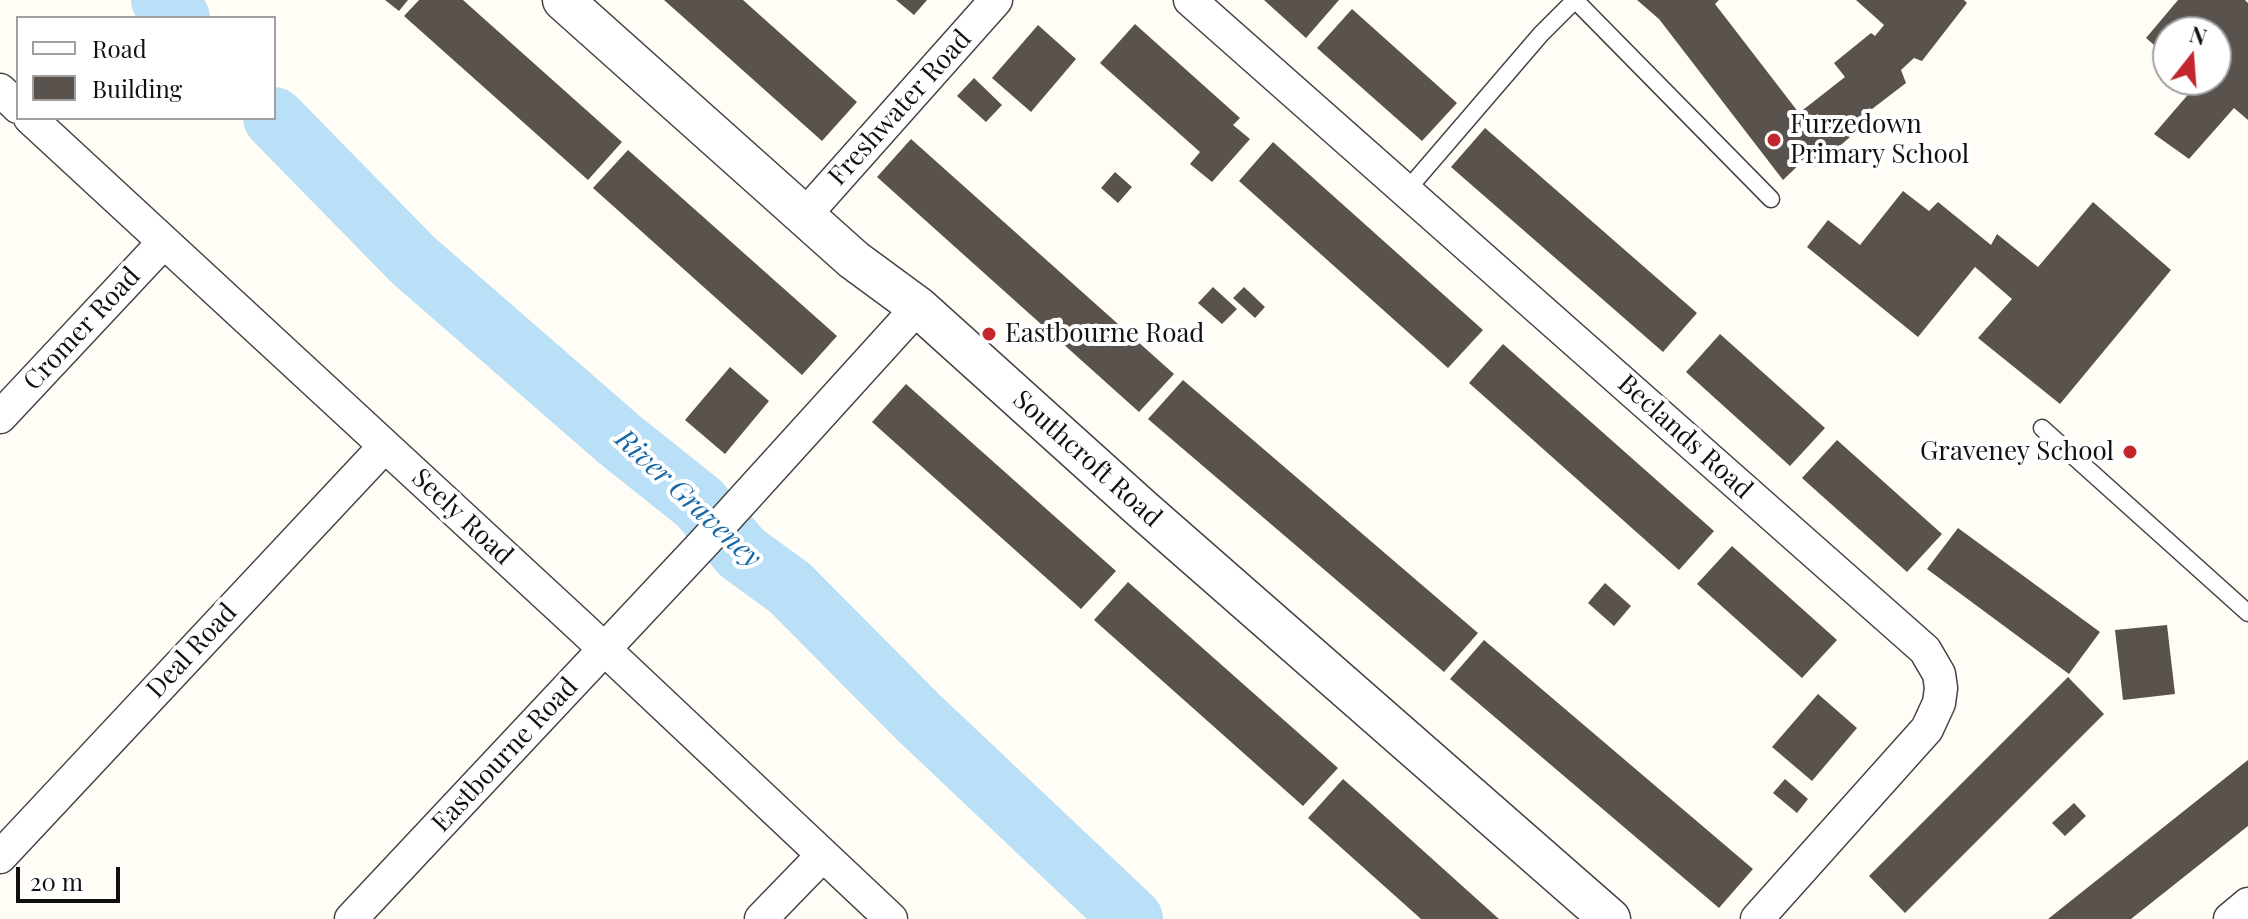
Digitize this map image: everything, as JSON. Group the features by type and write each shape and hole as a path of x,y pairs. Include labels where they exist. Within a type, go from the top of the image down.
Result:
{"street":[{"name":"Southcroft Road","path":"563,0 854,260 918,307 1154,519 1610,919"},
{"name":"Freshwater Road","path":"804,216 996,0"},
{"name":"Beclands Road","path":"1190,0 1925,650 1939,674 1941,688 1939,703 1927,729 1757,919"},
{"path":"0,90 16,105"},
{"name":"Seely Road","path":"32,120 604,648 891,919"},
{"name":"Cromer Road","path":"0,417 164,242"},
{"name":"Eastbourne Road","path":"351,919 703,544 918,307"},
{"name":"Deal Road","path":"0,857 385,446"},
{"path":"761,919 823,855"},
{"path":"2230,919 2248,904"}],"lane":[{"path":"1407,190 1541,34 1575,0 1771,199"},
{"path":"2042,428 2248,613"}],"building":[{"path":"385,0 408,0 399,11"},
{"path":"419,0 463,0 622,142 588,180 404,16"},
{"path":"664,0 743,0 857,102 822,141"},
{"path":"896,0 927,0 914,15"},
{"path":"1264,0 1339,0 1306,38"},
{"path":"1637,0 1719,0 1715,4 1799,113 1845,77 1834,63 1871,33 1875,36 1884,25 1856,0 1964,0 1967,3 1922,61 1914,58 1901,70 1906,83 1859,119 1863,126 1815,167 1806,158 1783,180 1659,19"},
{"path":"2178,0 2245,0 2248,3 2248,120 2234,108 2189,159 2154,134 2187,96 2232,96 2232,16 2165,16"},
{"path":"1352,9 1457,103 1422,141 1317,48"},
{"path":"1135,24 1240,118 1233,125 1250,139 1212,182 1190,164 1200,152 1100,63"},
{"path":"1038,25 1076,59 1031,112 992,78"},
{"path":"974,78 1002,105 986,122 957,96"},
{"path":"1485,128 1697,313 1663,352 1451,167"},
{"path":"911,139 1174,374 1139,412 877,177"},
{"path":"1273,142 1483,330 1448,368 1239,181"},
{"path":"628,150 837,336 802,375 593,188"},
{"path":"1115,172 1132,187 1118,203 1101,188"},
{"path":"1903,191 1929,211 1938,202 1991,245 1997,234 2038,267 2093,202 2171,270 2060,404 1978,338 2012,299 1975,267 1918,337 1807,247 1828,220 1860,245"},
{"path":"1213,287 1237,309 1222,324 1198,303"},
{"path":"1244,287 1265,307 1255,318 1233,298"},
{"path":"1720,334 1825,428 1790,466 1686,372"},
{"path":"1503,344 1714,531 1679,570 1469,383"},
{"path":"730,367 769,401 725,454 685,420"},
{"path":"1183,380 1478,633 1444,672 1148,419"},
{"path":"906,384 1116,571 1081,609 872,422"},
{"path":"1837,440 1942,534 1907,572 1802,478"},
{"path":"1958,528 2100,632 2069,674 1927,569"},
{"path":"1732,546 1837,640 1802,678 1697,584"},
{"path":"1128,582 1338,768 1303,806 1094,620"},
{"path":"1605,583 1631,606 1614,626 1588,603"},
{"path":"2167,625 2175,694 2123,700 2115,630"},
{"path":"1484,640 1753,869 1719,908 1450,679"},
{"path":"2068,677 2104,714 1905,913 1869,876"},
{"path":"1818,694 1857,728 1812,781 1772,747"},
{"path":"2248,760 2248,826 2199,865 2131,919 2048,919"},
{"path":"1343,779 1499,919 1421,919 1308,818"},
{"path":"1785,779 1808,799 1797,813 1773,793"},
{"path":"2074,803 2086,816 2065,836 2052,823"}],"waterway":[{"name":"River Graveney","path":"162,0 177,16"},
{"name":"River Graveney","path":"276,120 413,260 620,440 699,503 742,553 790,588 919,718 1132,919"}],"place":[{"name":"Furzedown Primary School","path":"1774,140"},
{"name":"Eastbourne Road","path":"989,334"},
{"name":"Graveney School","path":"2130,452"}]}
